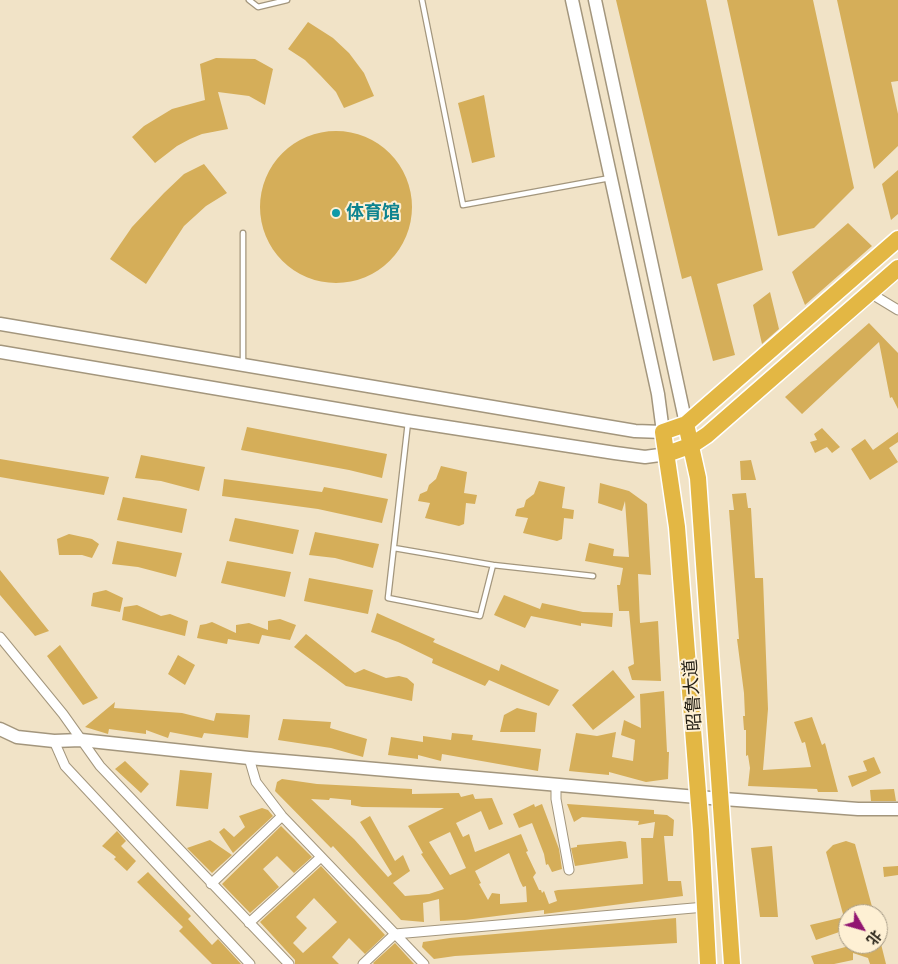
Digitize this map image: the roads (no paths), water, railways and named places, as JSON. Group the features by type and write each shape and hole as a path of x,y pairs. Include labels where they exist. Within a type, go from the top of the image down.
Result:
{"highway":[{"path":"663,432 686,424 898,239"},
{"path":"667,454 692,445 718,426 898,268"},
{"name":"昭鲁大道","path":"686,424 692,445 700,504 732,964"},
{"name":"昭鲁大道","path":"663,432 677,527 708,964"}],"street":[{"path":"0,324 635,431 663,432 658,394 572,0"},
{"path":"595,0 686,424"},
{"path":"870,292 898,310"},
{"path":"0,352 408,420 645,457 667,454"},
{"path":"0,637 63,714 100,766 289,964"},
{"path":"0,729 17,737 54,741 81,740 249,758 697,797 858,809 898,809"},
{"path":"54,741 65,766 250,964"},
{"path":"249,758 256,782 282,816 424,964"},
{"path":"556,784 556,799 569,870"},
{"path":"211,884 282,816"},
{"path":"249,923 321,857"},
{"path":"363,964 395,934 705,907"}],"lane":[{"path":"249,0 258,7 287,0"},
{"path":"422,0 463,205 611,178"},
{"path":"243,232 244,365"},
{"path":"408,420 388,598 480,616 493,565"},
{"path":"394,548 493,565 592,576"}],"place":[{"name":"体育馆","path":"336,213"}]}
